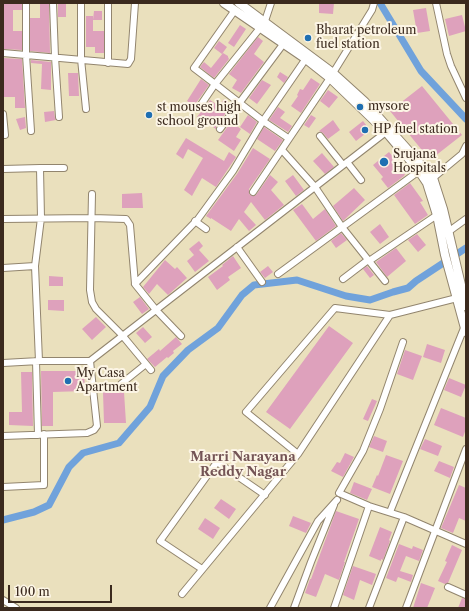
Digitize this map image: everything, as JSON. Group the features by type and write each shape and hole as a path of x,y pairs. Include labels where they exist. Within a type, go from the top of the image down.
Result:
{"main road":[{"path":"224,3 237,7 263,24 366,102 433,178 447,236 445,255 466,306"},
{"path":"263,24 284,43 307,56"},
{"path":"332,75 386,132 419,171 427,183 437,215 453,251 457,298 465,330"}],"street":[{"path":"26,3 26,55 31,130"},
{"path":"53,3 59,117"},
{"path":"81,3 81,59 86,109"},
{"path":"108,3 108,63"},
{"path":"3,54 81,59 126,64 130,62 131,59 135,3"},
{"path":"200,106 215,84 263,24 270,3"},
{"path":"253,192 282,150 288,138 332,75 372,10 374,3"},
{"path":"436,3 447,54 466,98"},
{"path":"237,7 194,68 240,104 288,138"},
{"path":"220,130 284,43"},
{"path":"135,284 195,221 233,171 262,120 307,56"},
{"path":"3,114 5,135"},
{"path":"3,362 90,361 386,132"},
{"path":"320,136 361,180"},
{"path":"433,178 462,154 466,146"},
{"path":"282,150 314,187 342,227 385,281"},
{"path":"3,487 44,484 35,266 41,218 40,168"},
{"path":"3,169 64,168"},
{"path":"278,274 419,171"},
{"path":"92,194 91,295 96,308 122,335 151,370"},
{"path":"343,279 437,215"},
{"path":"3,219 123,218 128,221 130,225 135,284 156,310 181,336"},
{"path":"447,236 466,219"},
{"path":"195,221 206,229"},
{"path":"237,247 262,282"},
{"path":"3,268 35,266"},
{"path":"298,454 246,412 335,308 390,315 457,298"},
{"path":"182,594 298,454 390,315"},
{"path":"390,512 465,330"},
{"path":"294,608 338,497 363,451 380,409 403,342"},
{"path":"3,436 87,433 94,430 97,426 90,361"},
{"path":"121,384 146,364"},
{"path":"406,608 466,449"},
{"path":"202,569 160,541 217,462 265,494"},
{"path":"338,497 404,517 466,544"},
{"path":"270,608 318,521 338,497"},
{"path":"334,608 369,506"},
{"path":"369,608 404,517"},
{"path":"448,588 466,595"},
{"path":"3,600 16,608"}],"building":[{"path":"3,3 22,3 22,10 13,10 13,31 22,31 22,50 3,49"},
{"path":"40,3 49,3 50,53 30,51 30,18 40,18"},
{"path":"58,3 66,3 66,17 58,17"},
{"path":"319,3 334,3 333,14 319,13"},
{"path":"426,8 430,31 417,33 413,10"},
{"path":"94,11 102,11 102,20 93,20"},
{"path":"462,15 466,31 449,36 445,19"},
{"path":"86,16 93,16 93,31 104,31 104,53 95,53 95,47 86,47"},
{"path":"240,25 246,29 234,47 228,43"},
{"path":"258,37 263,41 254,54 264,62 241,93 232,88 237,80 229,74"},
{"path":"219,41 227,47 222,54 214,48"},
{"path":"223,53 228,56 229,59 214,78 200,67 204,62 211,68"},
{"path":"3,58 22,59 25,108 15,108 15,97 3,97"},
{"path":"31,60 51,62 51,90 41,89 42,64 31,63"},
{"path":"280,72 288,77 284,83 277,77"},
{"path":"68,73 78,73 79,96 69,96"},
{"path":"311,78 320,84 301,113 291,106 298,96 297,95 300,89 303,90"},
{"path":"201,79 209,85 196,103 196,107 187,101"},
{"path":"262,80 271,85 257,104 249,98"},
{"path":"422,86 462,135 430,160 390,111"},
{"path":"328,90 338,97 329,108 320,101"},
{"path":"224,99 232,105 216,126 216,129 197,117 210,100 219,106"},
{"path":"278,107 285,112 280,118 292,126 288,132 269,120"},
{"path":"54,111 56,120 45,122 44,112"},
{"path":"248,115 257,122 250,134 240,127"},
{"path":"311,115 316,118 309,128 304,125"},
{"path":"25,117 26,128 20,130 16,119"},
{"path":"333,120 340,130 328,139 319,131"},
{"path":"363,121 370,130 356,141 349,132"},
{"path":"231,122 241,129 236,137 241,140 234,151 218,140"},
{"path":"264,127 283,140 275,151 257,139"},
{"path":"186,138 224,161 229,152 236,157 216,187 202,178 192,196 184,190 203,158 188,149 183,159 176,154"},
{"path":"253,148 270,159 249,189 249,194 253,196 256,195 270,175 278,182 271,190 284,205 265,220 251,202 244,212 256,225 249,231 239,219 231,231 206,216 237,174"},
{"path":"389,152 396,160 394,161 405,174 388,188 381,179 383,177 373,165"},
{"path":"322,153 334,167 325,174 313,161"},
{"path":"293,175 304,190 296,196 285,181"},
{"path":"410,183 423,201 420,202 428,215 415,224 394,195"},
{"path":"354,188 365,200 343,221 333,206"},
{"path":"142,193 143,208 122,208 122,194"},
{"path":"302,204 313,219 325,209 336,226 316,241 293,210"},
{"path":"380,224 389,237 380,244 370,232"},
{"path":"341,233 347,240 336,248 331,241"},
{"path":"417,234 426,245 418,252 408,240"},
{"path":"199,241 203,246 199,250 209,261 195,272 187,261 194,255 189,249"},
{"path":"396,248 406,261 387,277 376,262"},
{"path":"233,256 241,268 228,277 230,280 217,290 208,277 223,266 222,265"},
{"path":"165,260 175,269 177,267 187,278 168,295 157,284 149,294 143,287"},
{"path":"268,266 273,272 265,278 260,272"},
{"path":"367,266 374,275 370,278 363,269"},
{"path":"49,276 63,277 63,286 49,286"},
{"path":"140,297 149,309 142,314 133,302"},
{"path":"48,300 64,300 64,311 48,310"},
{"path":"96,317 106,327 92,340 82,329"},
{"path":"329,326 353,343 290,429 266,412"},
{"path":"143,327 152,337 145,343 136,333"},
{"path":"176,337 182,344 173,351 174,353 155,367 147,359 159,349 160,351"},
{"path":"427,344 445,350 441,363 423,357"},
{"path":"405,350 422,356 413,380 397,374"},
{"path":"41,371 84,371 85,391 53,392 53,426 42,426"},
{"path":"21,372 32,372 33,426 9,425 9,412 22,412"},
{"path":"449,378 466,385 461,397 444,390"},
{"path":"100,383 117,383 117,386 120,388 120,392 124,392 126,423 104,423 103,392 100,392"},
{"path":"372,399 377,401 368,421 363,419"},
{"path":"441,408 466,418 466,429 463,437 434,425"},
{"path":"374,436 387,441 383,452 369,447"},
{"path":"425,439 442,446 438,456 420,449"},
{"path":"345,453 354,457 343,477 331,471 337,462 340,463"},
{"path":"386,455 403,461 390,494 372,487"},
{"path":"439,461 454,467 450,478 434,471"},
{"path":"354,482 372,489 367,500 350,493"},
{"path":"459,485 466,488 466,521 459,518 453,533 441,528"},
{"path":"221,499 236,509 229,519 214,508"},
{"path":"336,511 359,519 339,580 325,574 316,597 305,593"},
{"path":"293,516 311,523 306,533 289,526"},
{"path":"205,518 220,528 213,539 198,529"},
{"path":"380,527 392,532 383,560 381,559 381,561 369,556"},
{"path":"399,544 412,549 413,546 423,550 419,561 406,556 400,571 413,575 411,582 398,577 396,582 386,578"},
{"path":"452,545 462,550 448,583 445,584 438,581 447,562 445,561"},
{"path":"353,566 376,574 372,585 360,580 354,600 343,595"},
{"path":"421,583 435,588 427,608 413,608"},
{"path":"462,598 466,599 466,608 458,608"}],"waterway":[{"path":"380,3 421,71 466,119"},
{"path":"3,520 34,512 49,505 69,467 83,453 119,443 150,407 163,376 188,350 218,328 242,295 254,285 297,280 346,296 370,300 408,288 416,281 466,248"}],"place":[{"name":"Bharat petroleum fuel station","path":"308,38"},
{"name":"mysore","path":"360,107"},
{"name":"st mouses high school ground","path":"149,115"},
{"name":"HP fuel station","path":"365,130"},
{"name":"Srujana Hospitals","path":"384,162"},
{"name":"My Casa Apartment","path":"68,381"}],"district":[{"name":"Marri Narayana Reddy Nagar","path":"243,464"}]}
